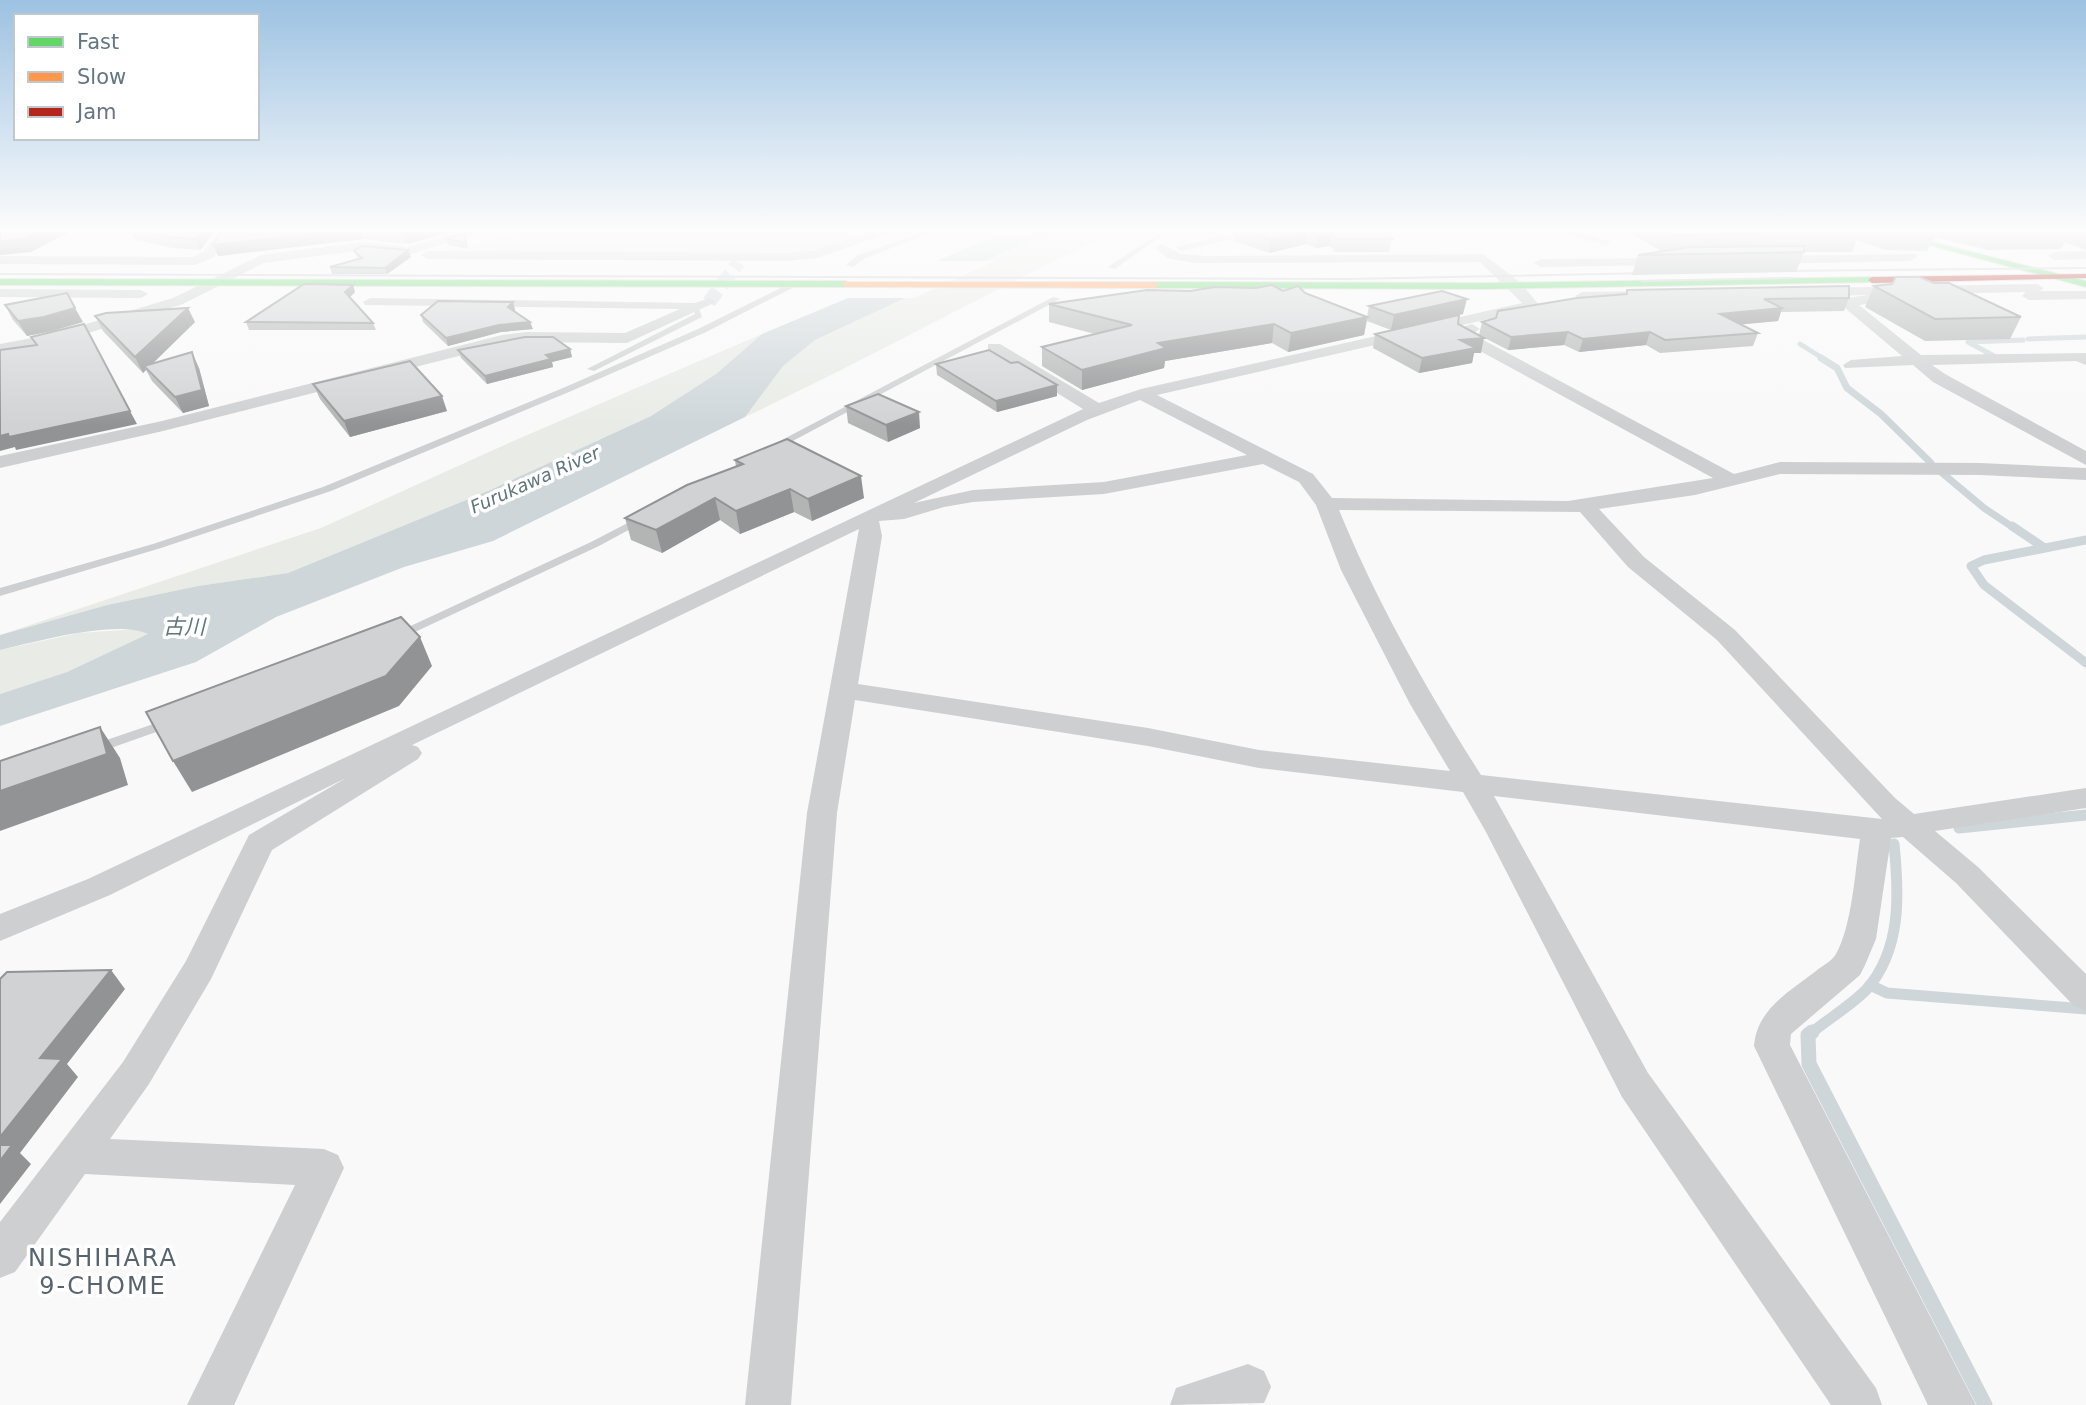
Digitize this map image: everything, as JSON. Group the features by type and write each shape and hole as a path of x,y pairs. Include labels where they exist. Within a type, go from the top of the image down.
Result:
{"street":[{"path":"0,349 56,338 178,301 190,295"},
{"path":"392,295 390,297 396,303"},
{"path":"0,928 99,887 424,728 1097,410 1141,394 1539,305 1527,295"},
{"path":"1635,302 1577,299 1695,295"},
{"path":"1909,295 1851,301 1852,308 1939,378 2086,459"},
{"path":"370,302 702,305"},
{"path":"0,462 163,426 502,340 527,337 627,338 702,305"},
{"path":"1496,315 1504,321 1464,331 1464,336 1731,480"},
{"path":"1365,326 1393,339"},
{"path":"994,347 1097,410"},
{"path":"1851,365 1919,360 2079,356 2086,360"},
{"path":"1141,394 1306,478 1326,504 1352,570 1423,704 1501,831 1635,1086 1858,1405"},
{"path":"868,516 904,513 941,501 973,496 1104,488 1263,458"},
{"path":"1326,504 1527,508 1584,504 1695,489 1780,468 1980,469 2086,474"},
{"path":"2058,473 2086,491"},
{"path":"1584,504 1636,562 1726,635 1885,805 1894,828 1966,875 2086,996"},
{"path":"768,1405 822,813 871,536 868,516"},
{"path":"844,690 1148,737 1259,759 1472,785 1894,828 2086,798"},
{"path":"0,1257 73,1154 136,1073 199,969 260,842 415,748 424,728"},
{"path":"1894,828 1859,939 1848,965 1789,1012 1773,1029 1772,1046 1953,1405"},
{"path":"73,1154 324,1168 209,1405"},
{"path":"1193,1405 1248,1387"}],"lane":[{"path":"0,592 157,546 327,489 566,390 701,331 775,295"},
{"path":"756,456 1056,299"},
{"path":"566,390 577,377 699,315 702,305"},
{"path":"379,643 536,572 653,513"},
{"path":"82,754 186,717"}],"shaded area":[{"path":"913,295 988,295 745,417 783,365 815,340"},
{"path":"762,334 716,374 651,416 488,491 288,573 198,586 107,605 0,635 321,528 518,439"},
{"path":"138,629 149,634 67,672 0,694 0,650 79,633"}],"water":[{"name":"古川","path":"856,295 913,295 815,340 783,366 745,417 493,541 404,567 276,617 196,662 0,726 0,694 67,672 148,634 134,630 96,630 0,650 0,635 107,605 198,586 288,573 488,491 651,416 716,374 762,334"}],"pier":[{"path":"845,295 922,295 914,298 837,298"}],"building":[{"path":"68,295 75,308 18,321 5,305"},
{"path":"288,295 347,295 373,323 246,322"},
{"path":"1115,295 1309,295 1367,317 1291,333 1274,324 1158,343 1166,348 1082,370 1042,347 1132,325 1049,304"},
{"path":"1425,295 1453,295 1467,299 1394,315 1369,306"},
{"path":"1620,295 1849,295 1849,298 1764,299 1782,308 1720,314 1758,333 1665,340 1650,332 1583,339 1568,332 1511,337 1482,322 1496,318 1498,311 1577,298"},
{"path":"1890,295 1973,295 2021,317 1935,319"},
{"path":"438,301 513,302 508,307 530,322 499,325 446,338 421,315"},
{"path":"188,308 135,357 95,316 106,313"},
{"path":"1459,315 1458,324 1484,338 1460,340 1476,348 1422,358 1375,334"},
{"path":"84,324 130,411 9,437 8,434 0,436 0,350 37,345 31,337"},
{"path":"525,337 553,337 570,349 546,355 551,359 485,376 458,350"},
{"path":"989,350 1011,363 1018,362 1057,385 996,401 936,364"},
{"path":"192,352 202,390 175,397 144,366"},
{"path":"410,361 442,396 344,421 313,384"},
{"path":"878,394 919,412 886,425 846,406"},
{"path":"787,439 861,476 808,499 790,489 736,511 715,498 656,530 625,518 687,485 743,464 735,460"},
{"path":"401,617 420,637 386,676 173,761 146,712"},
{"path":"100,727 107,754 0,791 0,761"},
{"path":"111,970 40,1058 62,1059 0,1137 0,979 7,972"},
{"path":"0,1145 12,1145 0,1161"}],"waterway":[{"path":"2028,339 2086,337"},
{"path":"1986,356 1994,356 1968,342 2023,340"},
{"path":"1800,344 1824,359"},
{"path":"1821,358 1837,368 1847,388 1881,414 1931,463"},
{"path":"1941,472 1984,508 2014,528"},
{"path":"2012,526 2043,547"},
{"path":"2086,540 1984,560 1971,566 1984,585 2086,663"},
{"path":"1959,828 2086,815"},
{"path":"1810,1034 1866,990 1886,957 1892,939 1897,901 1894,844"},
{"path":"1870,985 1887,993 2086,1009"},
{"path":"1812,1032 1808,1035 1809,1064 1985,1405"}],"tunnel":[{"path":"709,302 715,295"}],"district":[{"name":"NISHIHARA 9-CHOME","path":"103,1272"}],"water label":[{"name":"Furukawa River","path":"535,480"}]}
